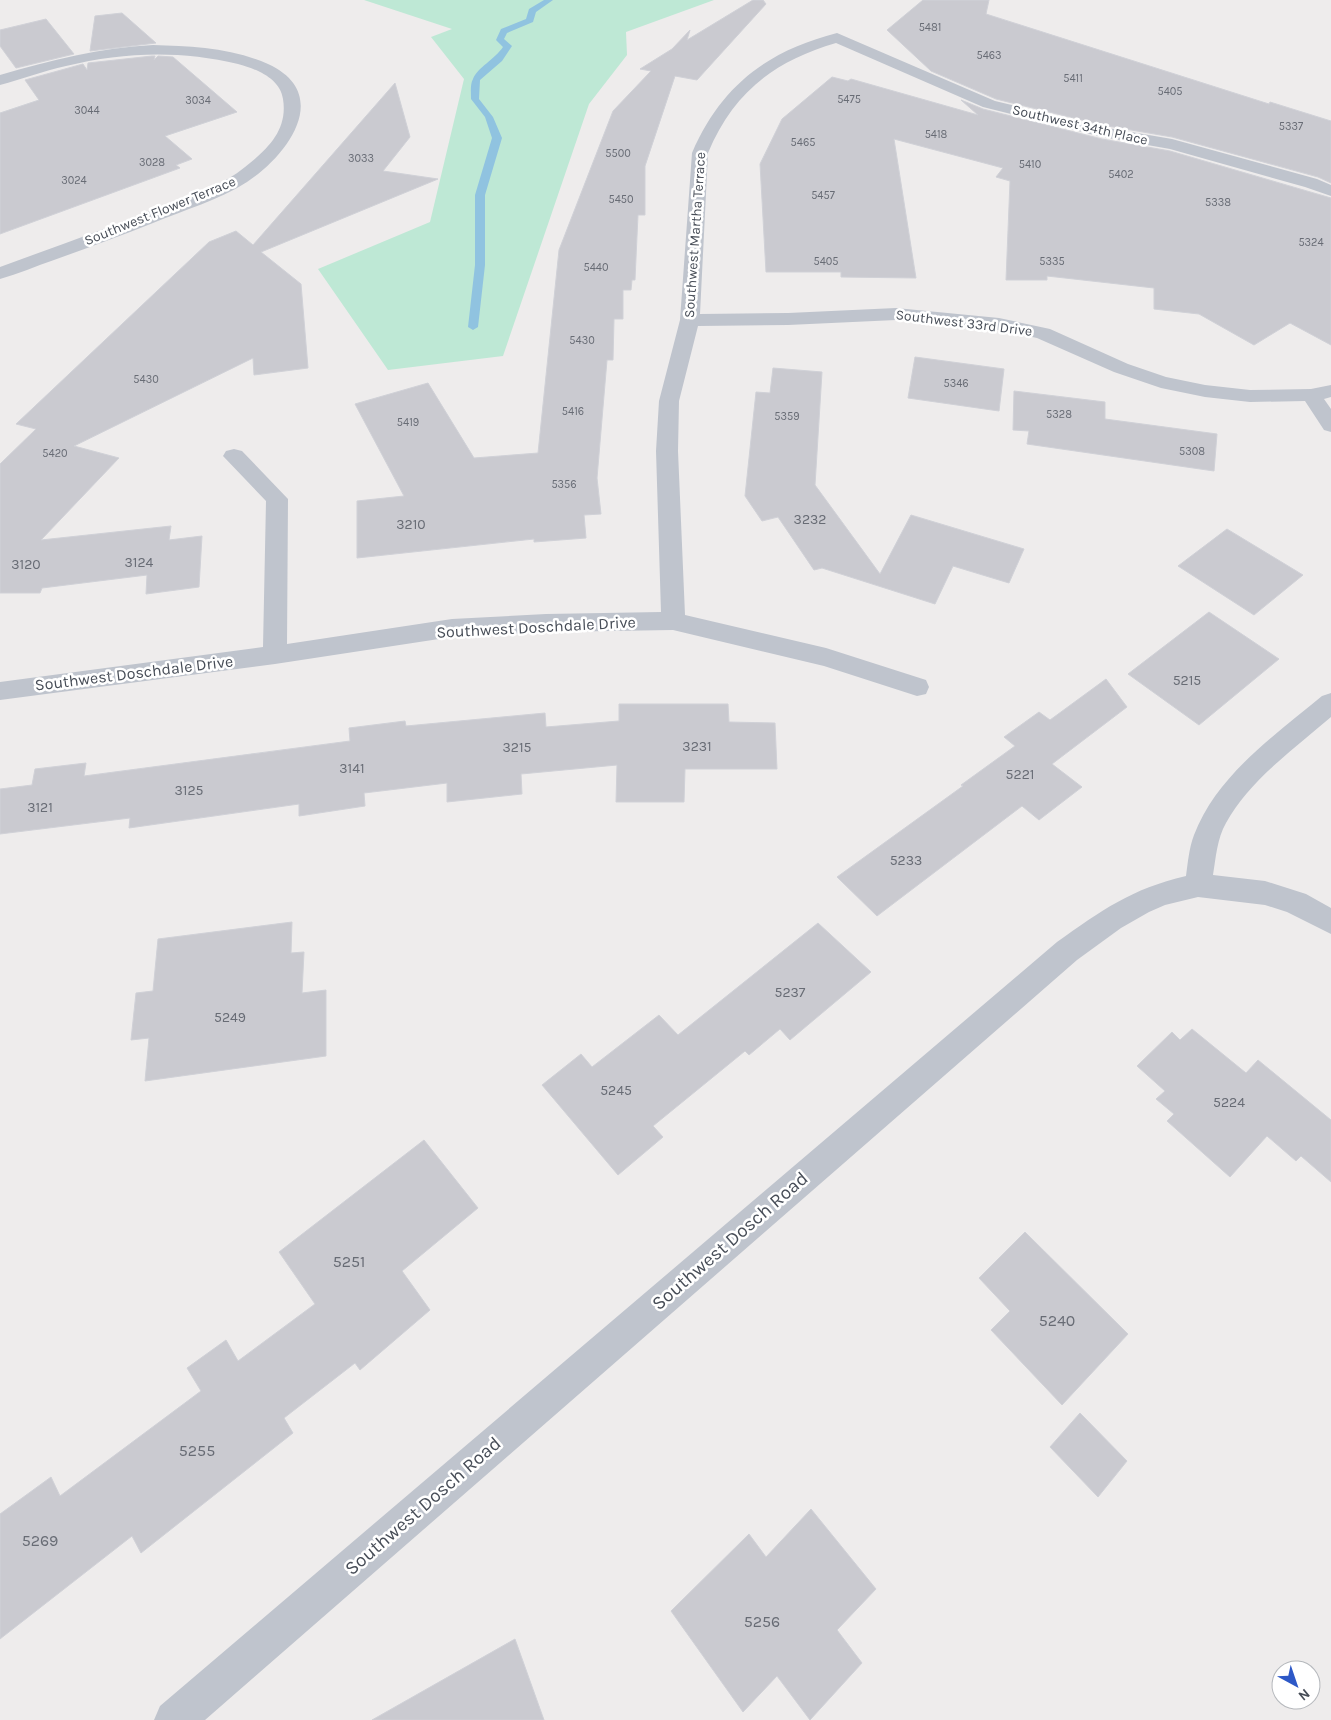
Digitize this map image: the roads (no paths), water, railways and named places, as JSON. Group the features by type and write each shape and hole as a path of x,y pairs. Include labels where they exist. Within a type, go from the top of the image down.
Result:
{"street":[{"name":"Southwest 34th Place","path":"837,38 989,104 1102,132 1172,144 1311,183 1331,191"},
{"name":"Southwest Martha Terrace","path":"673,621 667,451 669,401 690,320 700,154 706,134 716,116 730,99 766,69 796,52 820,42 837,38"},
{"name":"Southwest Flower Terrace","path":"0,80 57,62 119,51 166,48 206,52 257,65 280,78 286,84 292,100 293,121 282,139 263,159 246,175 228,185 162,213 0,273"},
{"name":"Southwest 33rd Drive","path":"690,320 788,319 896,314 998,324 1043,333 1121,368 1161,382 1205,391 1250,396 1321,393 1331,425"},
{"path":"234,456 277,499 275,655"},
{"name":"Southwest Doschdale Drive","path":"0,691 275,655 452,628 546,623 673,621 826,657 917,687"},
{"path":"1198,885 1207,836 1225,801 1272,754 1331,703"},
{"name":"Southwest Dosch Road","path":"174,1720 1067,950 1111,919 1139,903 1161,894 1198,885 1265,893 1296,903 1331,922"}],"waterway":[{"path":"473,327 480,265 480,195 497,138 489,117 475,99 476,80 481,73 499,59 508,46 500,40 504,31 530,20 532,11 549,0"}]}
